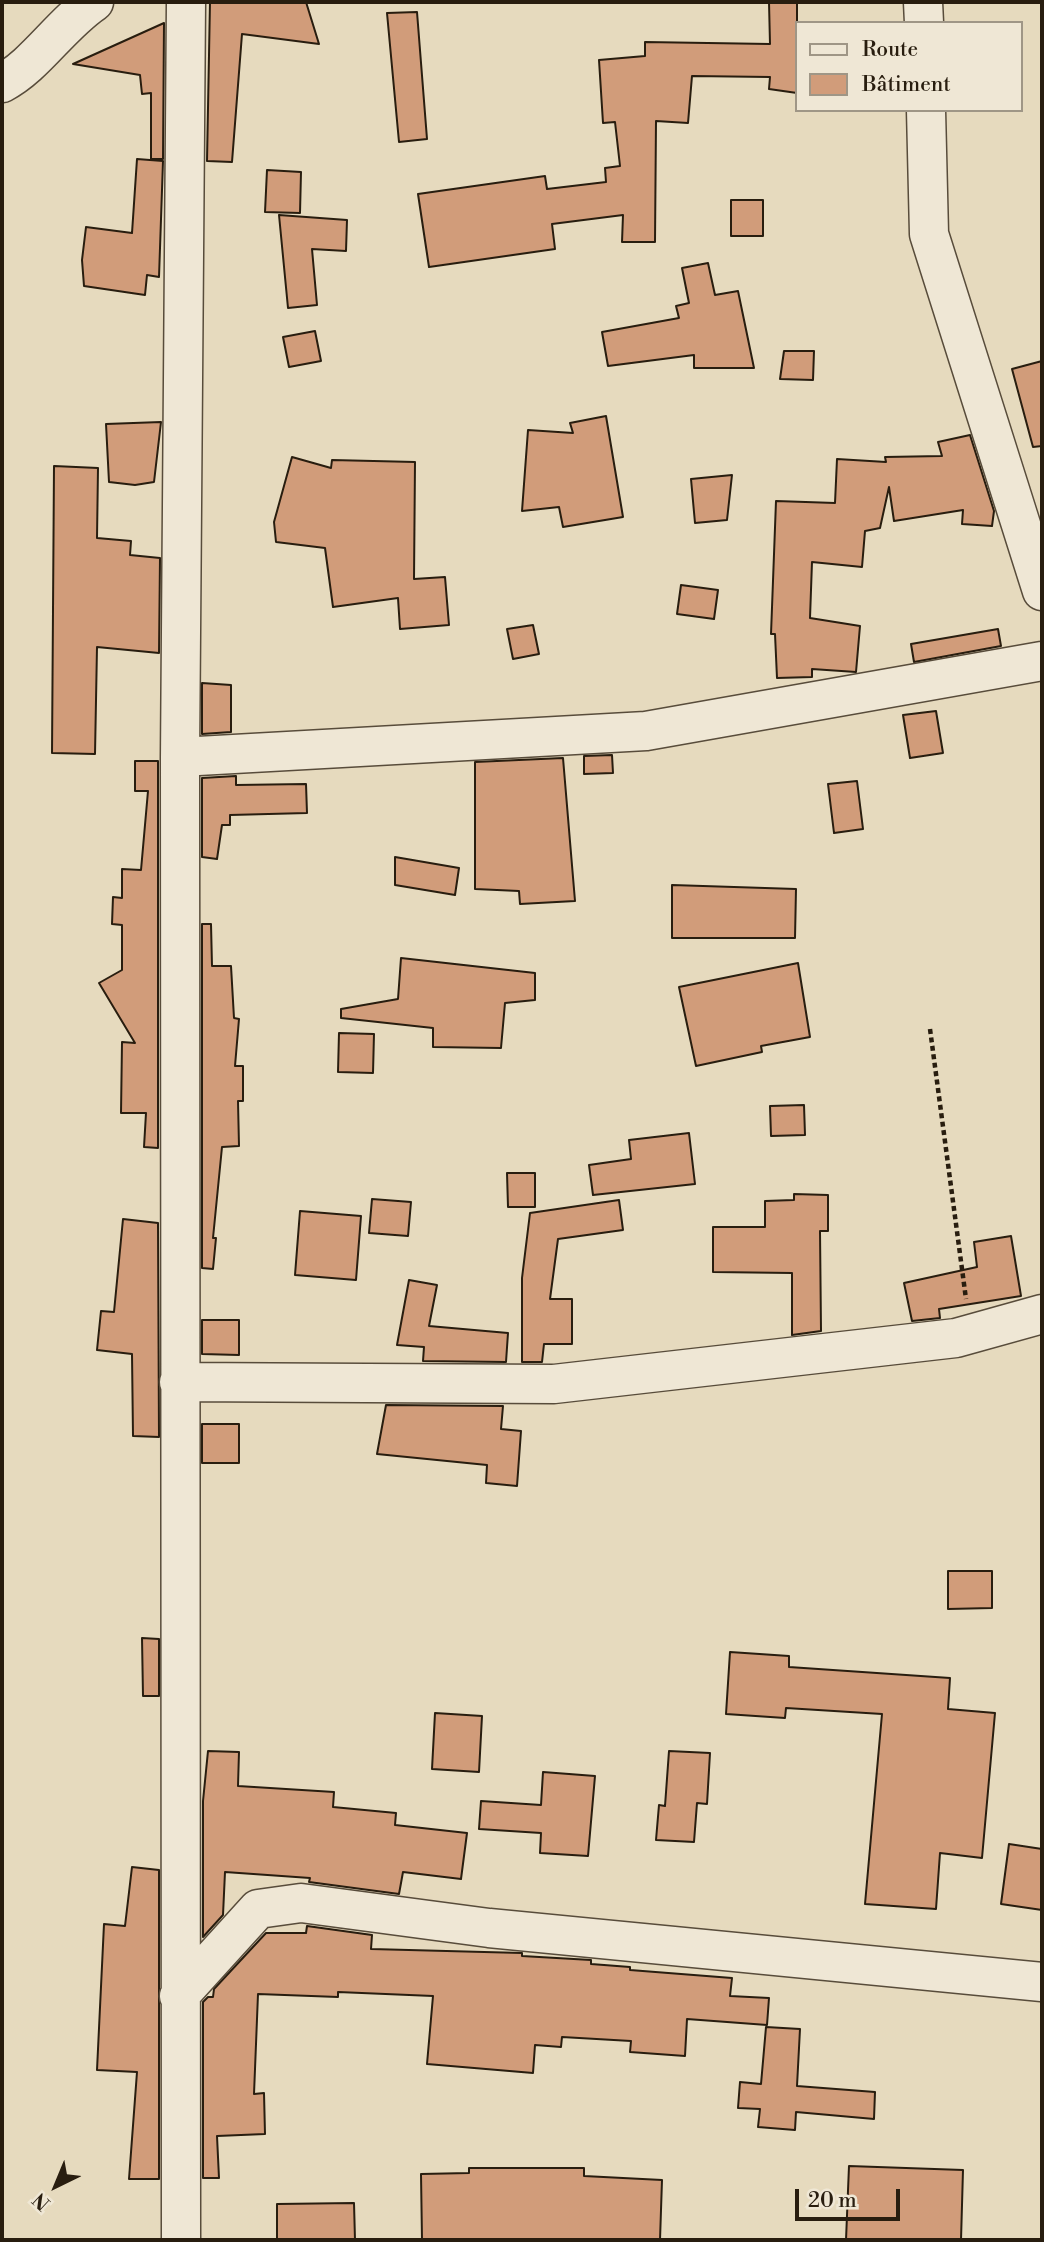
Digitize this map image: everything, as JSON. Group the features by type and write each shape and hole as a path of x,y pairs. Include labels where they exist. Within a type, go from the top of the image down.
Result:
{"street":[{"path":"2,83 17,75 70,19 93,2"},
{"path":"181,2240 178,1382 186,2"},
{"path":"923,2 924,21"},
{"path":"926,112 929,234 1042,592"},
{"path":"180,757 646,731 1042,661"},
{"path":"178,1382 554,1384 956,1338 1042,1314"},
{"path":"179,1996 258,1909 301,1903 489,1927 1042,1982"}],"path":[{"path":"930,1029 971,1333"}],"building":[{"path":"210,2 306,2 319,44 242,34 232,162 207,161"},
{"path":"769,2 797,2 796,93 769,89 770,77 692,76 688,123 656,121 655,242 622,242 623,215 552,224 555,249 429,267 418,194 545,176 547,189 606,182 605,168 620,166 615,122 603,123 599,60 645,56 645,42 770,44"},
{"path":"417,12 427,139 399,142 387,13"},
{"path":"164,23 163,159 151,159 151,93 142,94 140,75 73,64"},
{"path":"137,159 163,161 159,277 147,275 145,295 84,286 82,260 86,227 132,233"},
{"path":"267,170 301,172 300,213 265,212"},
{"path":"731,200 763,200 763,236 731,236"},
{"path":"279,215 347,220 346,251 312,249 317,305 288,308"},
{"path":"708,263 715,295 738,291 754,368 694,368 694,355 608,366 602,332 679,318 676,306 689,303 682,268"},
{"path":"315,331 321,361 289,367 283,337"},
{"path":"784,351 814,351 813,380 780,379"},
{"path":"1042,361 1042,446 1033,447 1012,369"},
{"path":"606,416 623,517 563,527 559,507 522,511 528,430 573,433 570,423"},
{"path":"161,422 154,482 135,485 109,482 106,424"},
{"path":"970,435 994,511 992,526 962,524 963,510 894,521 889,487 880,528 865,531 862,567 812,562 810,618 860,626 856,672 812,669 812,677 777,678 775,634 771,634 776,501 835,503 837,459 886,462 885,457 942,456 938,442"},
{"path":"292,457 331,468 332,460 415,462 414,579 445,577 449,625 400,629 398,598 333,607 325,548 276,542 274,522"},
{"path":"54,466 98,468 97,538 131,541 130,555 160,558 159,653 97,647 95,754 52,753"},
{"path":"732,475 727,520 695,523 691,479"},
{"path":"681,585 718,590 714,619 677,614"},
{"path":"533,625 539,654 513,659 507,629"},
{"path":"998,629 1001,646 914,662 911,644"},
{"path":"202,683 231,685 231,732 202,734"},
{"path":"936,711 943,753 910,758 903,715"},
{"path":"612,755 613,773 584,774 584,756"},
{"path":"563,758 575,901 520,904 519,891 475,889 475,762"},
{"path":"135,761 158,761 158,1148 144,1147 146,1113 121,1113 122,1042 135,1043 99,983 122,970 122,925 112,924 113,897 122,898 122,869 141,870 148,791 135,791"},
{"path":"236,776 236,785 306,784 307,813 230,815 230,825 222,825 217,859 202,857 202,778"},
{"path":"857,781 863,829 834,833 828,784"},
{"path":"395,857 459,868 455,895 395,885"},
{"path":"672,885 796,889 795,938 672,938"},
{"path":"202,924 211,924 212,966 231,966 234,1018 239,1019 235,1066 243,1066 243,1101 238,1101 239,1146 222,1147 213,1238 216,1238 213,1269 202,1268"},
{"path":"401,958 535,973 535,1000 505,1003 501,1048 433,1047 433,1028 341,1018 341,1009 398,999"},
{"path":"798,963 810,1037 761,1046 762,1052 696,1066 679,987"},
{"path":"339,1033 374,1034 373,1073 338,1072"},
{"path":"804,1105 805,1135 771,1136 770,1106"},
{"path":"689,1133 695,1184 593,1195 589,1165 631,1159 629,1140"},
{"path":"507,1173 535,1173 535,1207 508,1207"},
{"path":"794,1194 828,1195 828,1231 820,1231 821,1331 792,1335 792,1273 713,1272 713,1227 765,1227 765,1201 794,1200"},
{"path":"372,1199 411,1202 408,1236 369,1233"},
{"path":"619,1200 623,1230 558,1239 550,1299 572,1299 572,1344 544,1344 542,1362 522,1362 522,1278 530,1213"},
{"path":"300,1211 361,1216 356,1280 295,1275"},
{"path":"123,1219 158,1223 159,1437 133,1436 132,1354 97,1350 101,1311 114,1312"},
{"path":"1011,1236 1021,1296 939,1309 940,1318 912,1321 904,1283 977,1267 974,1242"},
{"path":"409,1280 437,1285 429,1326 508,1333 506,1362 423,1361 424,1347 397,1345"},
{"path":"202,1320 239,1320 239,1355 202,1354"},
{"path":"386,1405 503,1406 501,1429 521,1431 517,1486 486,1483 487,1465 377,1454"},
{"path":"202,1424 239,1424 239,1463 202,1463"},
{"path":"948,1571 992,1571 992,1608 948,1609"},
{"path":"142,1638 159,1639 159,1696 143,1696"},
{"path":"730,1652 789,1656 789,1667 950,1678 948,1709 995,1713 982,1858 940,1853 936,1909 865,1904 882,1714 786,1708 785,1718 726,1714"},
{"path":"435,1713 482,1716 479,1772 432,1769"},
{"path":"208,1751 239,1752 238,1786 334,1792 333,1807 396,1813 395,1825 467,1833 461,1879 403,1872 399,1894 309,1882 310,1878 225,1872 223,1915 203,1937 203,1801"},
{"path":"669,1751 710,1753 707,1804 697,1803 694,1842 656,1840 659,1805 665,1806"},
{"path":"543,1772 595,1776 588,1856 540,1853 541,1833 479,1829 481,1801 541,1805"},
{"path":"1009,1844 1042,1849 1042,1910 1001,1904"},
{"path":"132,1867 159,1870 159,2179 129,2179 137,2072 97,2070 104,1924 125,1926"},
{"path":"307,1926 372,1935 371,1949 522,1953 522,1956 591,1960 591,1964 630,1967 630,1970 732,1978 730,1996 769,1998 767,2025 687,2019 685,2056 630,2052 631,2041 562,2037 561,2047 535,2045 533,2073 427,2064 433,1996 338,1992 338,1997 258,1994 254,2094 264,2093 265,2134 217,2136 219,2178 203,2178 203,2002 208,1997 213,1997 214,1989 266,1933 306,1933"},
{"path":"766,2027 800,2029 797,2086 875,2092 874,2119 796,2112 795,2130 758,2127 760,2109 738,2108 740,2082 761,2084"},
{"path":"849,2166 963,2170 961,2240 846,2240"},
{"path":"469,2168 584,2168 584,2176 662,2180 660,2240 422,2240 421,2174 469,2173"},
{"path":"354,2203 355,2240 277,2240 277,2204"}]}
